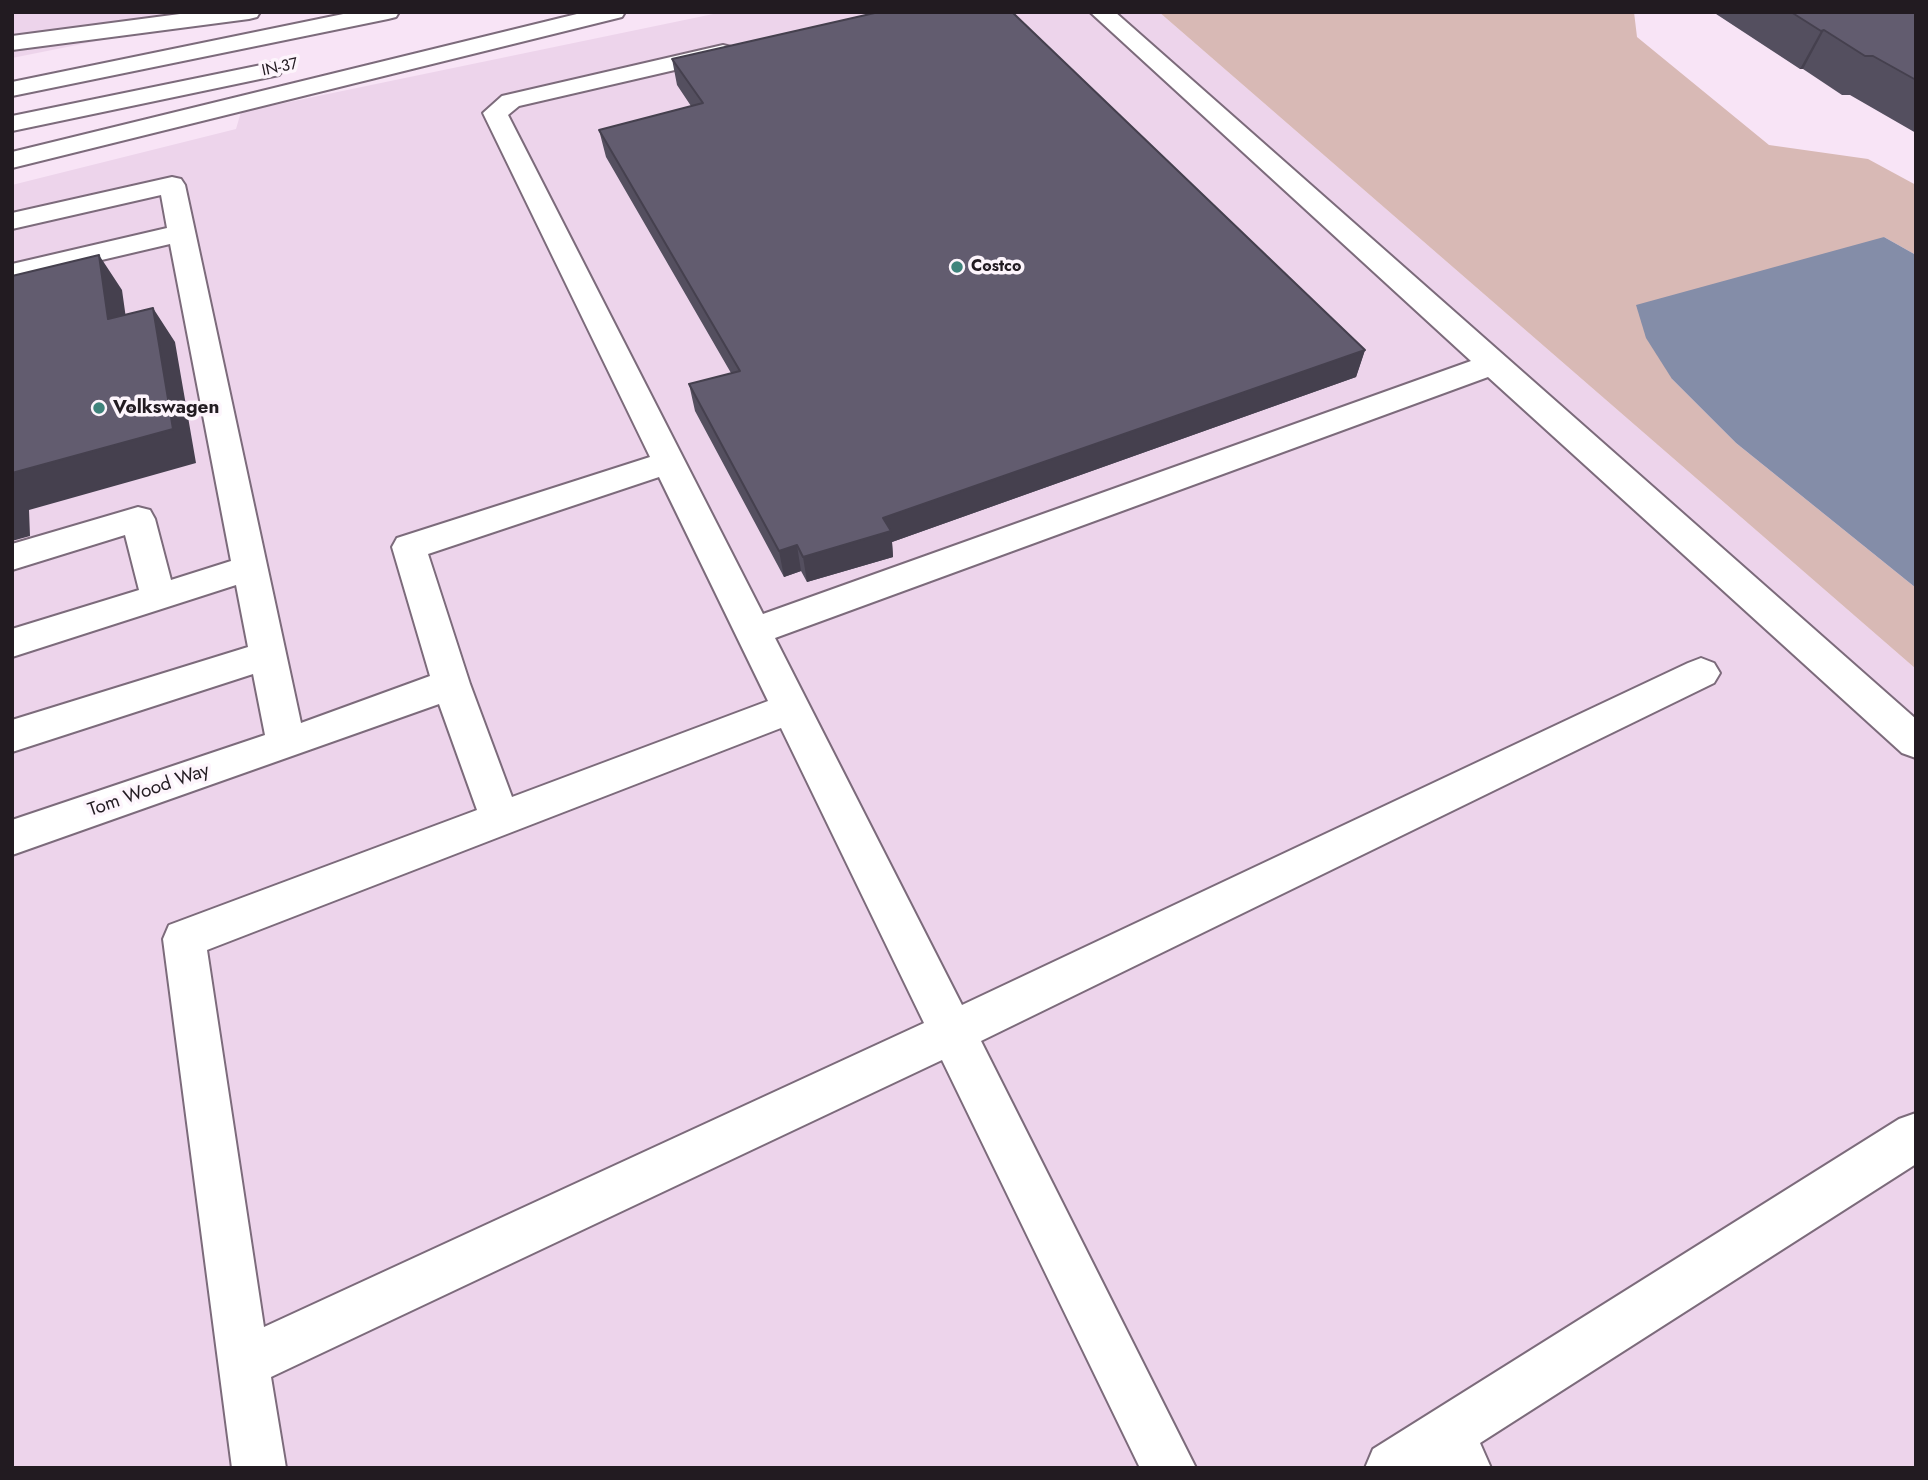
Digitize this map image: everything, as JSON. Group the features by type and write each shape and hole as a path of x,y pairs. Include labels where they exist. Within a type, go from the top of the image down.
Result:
{"main road":[{"path":"12,43 249,12"},
{"name":"IN-37","path":"12,89 388,12"},
{"path":"347,54 548,12"},
{"path":"12,160 614,12"},
{"path":"1101,12 1916,742"},
{"path":"752,46 511,101 495,113 1169,1468"},
{"name":"IN-37","path":"12,124 294,65"},
{"path":"12,221 172,185 286,744"},
{"path":"12,273 182,233"},
{"path":"754,632 1493,364"},
{"path":"500,819 452,684 409,547 670,462"},
{"path":"12,558 138,519 158,597"},
{"path":"12,643 250,568"},
{"path":"12,736 268,655"},
{"path":"243,1363 953,1032 1701,673"},
{"name":"Tom Wood Way","path":"12,838 452,684"},
{"path":"259,1468 184,939 793,708"},
{"path":"1392,1468 1454,1452 1916,1136"}],"shaded area":[{"path":"12,12 242,12 12,58"},
{"path":"723,12 1159,12 1916,669 1916,1468 12,1468 12,185 236,129 241,112"},
{"path":"1159,12 1634,12 1637,37 1769,145 1868,159 1916,185 1916,255 1884,237 1672,379 1736,443 1916,588 1916,669"}],"water":[{"path":"1884,237 1916,255 1916,588 1736,443 1672,379 1646,338 1636,305"}],"building":[{"name":"Costco","path":"879,12 1012,12 1365,350 883,518 891,531 803,557 797,545 779,551 689,384 740,371 599,130 703,103 672,59"},
{"path":"1791,12 1916,12 1916,80 1873,56 1865,56"},
{"name":"Volkswagen","path":"99,255 108,319 153,308 173,429 12,473 12,276"}],"place":[{"name":"Costco","path":"957,267"},
{"name":"Volkswagen","path":"99,408"}]}
